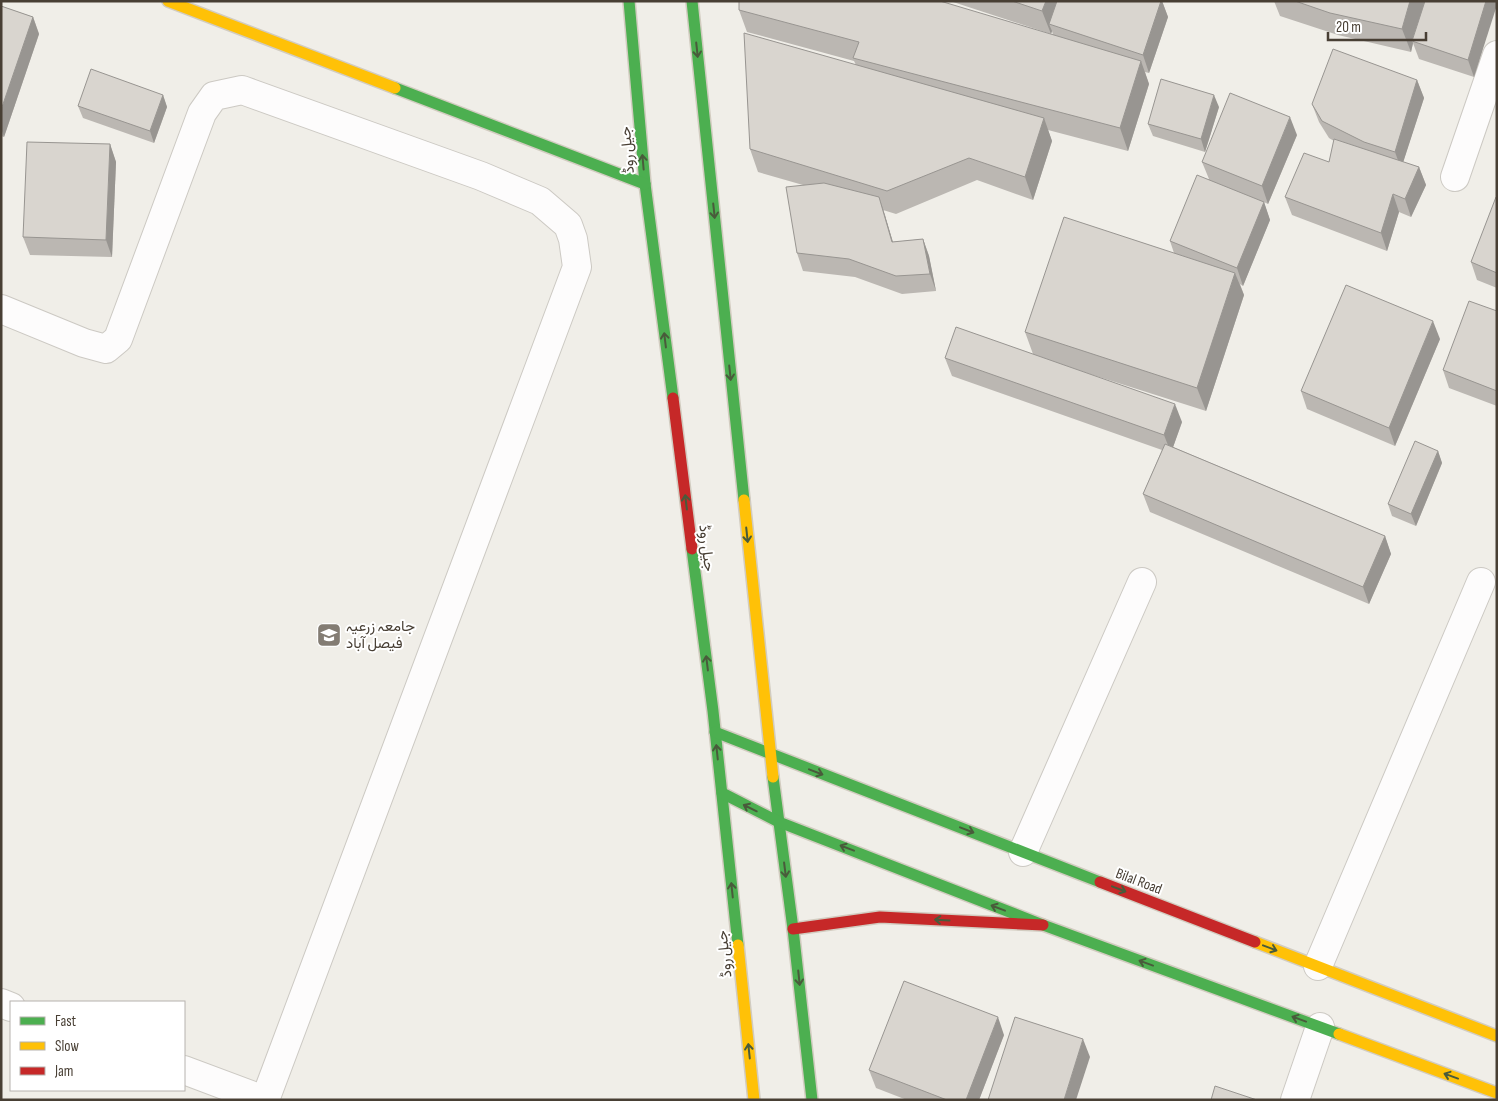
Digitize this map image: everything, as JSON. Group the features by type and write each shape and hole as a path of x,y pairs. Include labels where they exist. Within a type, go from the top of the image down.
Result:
{"main road":[{"path":"168,1 645,184"},
{"name":"جیل روڈ","path":"628,1 645,184 715,732 754,1100"},
{"path":"692,1 770,754 793,929 812,1100"},
{"name":"Bilal Road","path":"715,732 1497,1036"},
{"path":"722,793 779,822 1043,926 1497,1093"},
{"path":"793,929 880,917 1043,926"}],"street":[{"path":"1455,176 1497,55"},
{"path":"1,309 106,349 118,339 202,112 214,96 242,90 481,176 540,201 568,225 573,239 577,267 264,1100 185,1070"},
{"path":"1023,852 1142,582"},
{"path":"1318,966 1481,582"},
{"path":"1295,1100 1320,1027"}],"building":[{"path":"739,1 940,1 1141,61 1120,128 853,58 859,42 739,10"},
{"path":"1012,1 1046,1 1042,11"},
{"path":"1057,1 1161,1 1143,55 1049,24"},
{"path":"1295,1 1410,1 1402,29 1330,13"},
{"path":"1425,1 1486,1 1468,60 1412,41"},
{"path":"1,6 33,17 1,110"},
{"path":"744,33 1044,118 1025,177 969,158 887,191 750,149"},
{"path":"1333,49 1417,80 1395,152 1364,142 1322,121 1312,104"},
{"path":"91,69 163,95 150,131 78,106"},
{"path":"1161,79 1214,95 1201,139 1148,124"},
{"path":"1230,93 1290,117 1262,186 1202,162"},
{"path":"1334,139 1419,167 1405,199 1393,194 1381,233 1285,197 1304,153 1329,162"},
{"path":"27,142 110,144 106,240 23,237"},
{"path":"1197,175 1264,202 1237,268 1170,241"},
{"path":"824,183 879,197 892,242 923,239 930,274 896,276 849,259 797,253 786,187"},
{"path":"1497,197 1497,273 1471,262"},
{"path":"1064,217 1235,273 1197,388 1025,332"},
{"path":"1346,285 1433,321 1389,428 1301,391"},
{"path":"1469,301 1497,311 1497,391 1443,370"},
{"path":"956,327 1175,404 1164,435 945,358"},
{"path":"1415,441 1438,451 1411,514 1388,504"},
{"path":"1165,444 1385,536 1363,587 1143,494"},
{"path":"904,981 998,1017 966,1100 947,1100 869,1070"},
{"path":"1015,1017 1083,1039 1064,1100 988,1100"},
{"path":"1215,1086 1257,1100 1211,1100"}],"traffic: fast":[{"path":"629,1 645,184 673,398"},
{"path":"692,1 744,500"},
{"path":"395,88 645,184"},
{"path":"692,549 713,711 738,945"},
{"path":"715,732 1100,882"},
{"path":"773,777 793,929 812,1100"},
{"path":"722,793 779,822 1043,925 1339,1034"}],"traffic: slow":[{"path":"168,1 395,88"},
{"path":"744,500 773,777"},
{"path":"1255,942 1497,1036"},
{"path":"738,945 754,1100"},
{"path":"1339,1034 1497,1093"}],"traffic: jam":[{"path":"673,398 692,549"},
{"path":"1100,882 1255,942"},
{"path":"793,929 880,917 1043,925"}],"place":[{"name":"جامعہ زرعیہ فیصل آباد","path":"329,635"}]}
